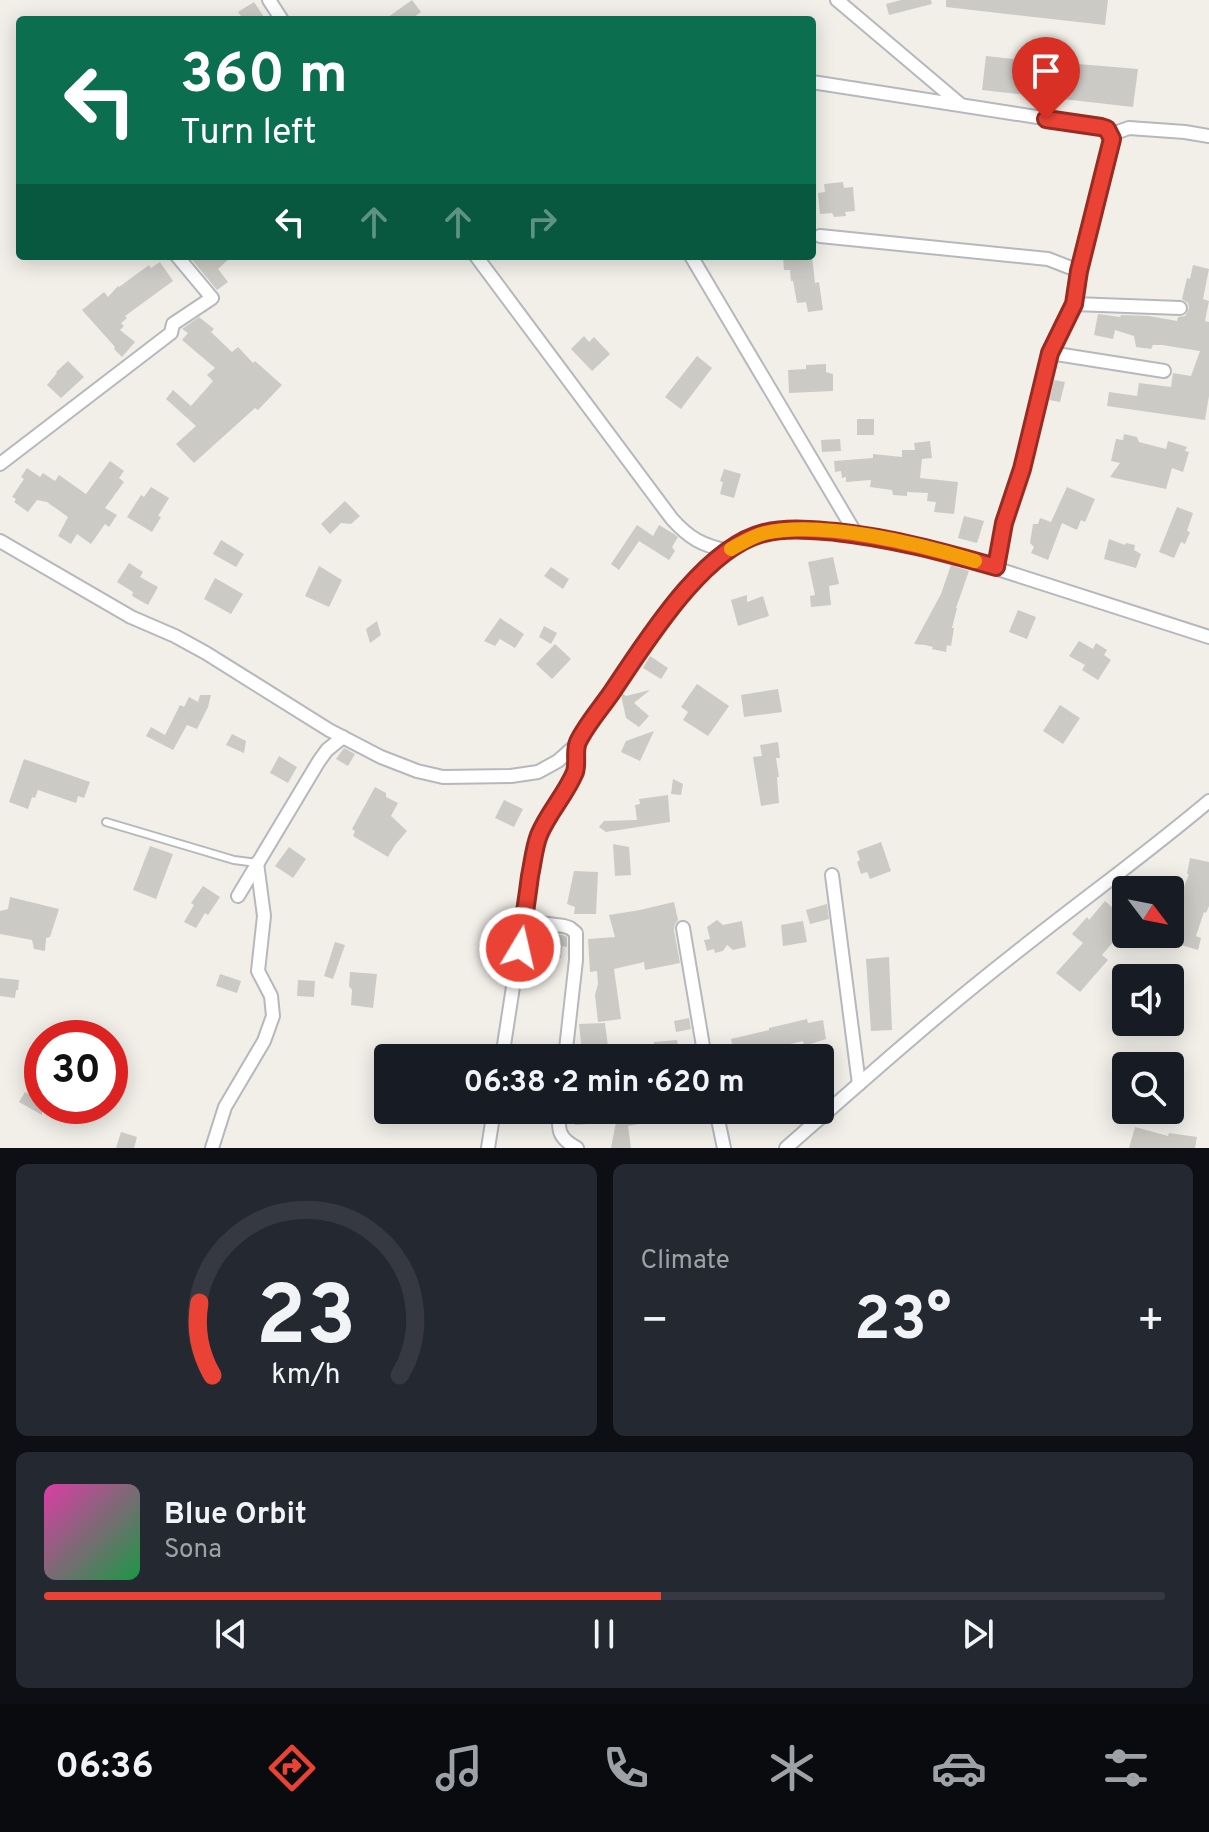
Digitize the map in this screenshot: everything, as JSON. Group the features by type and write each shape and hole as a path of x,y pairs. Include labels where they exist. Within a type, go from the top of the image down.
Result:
{"street":[{"path":"837,0 963,106"},
{"path":"816,83 1101,127 1112,134 1074,304 1050,353 1022,469 1004,523 996,567"},
{"path":"1112,134 1129,128 1209,136"},
{"path":"820,236 1048,259 1079,271"},
{"path":"0,464 171,333 173,324 212,298 180,260"},
{"path":"479,260 672,519 691,538 728,551"},
{"path":"693,260 856,534"},
{"path":"1074,304 1180,308"},
{"path":"1050,353 1164,371"},
{"path":"0,541 131,617 206,653 343,737 381,757 443,777 511,776 538,772 558,761 576,745 690,584 728,551 752,537 788,530 856,534 948,553 1209,637"},
{"path":"238,896 319,761 343,737"},
{"path":"504,1044 534,851 546,822 575,771 576,745"},
{"path":"786,1148 1011,956 1209,801"},
{"path":"212,1148 225,1107 264,1041 273,1016 271,996 258,971 264,916 257,863"},
{"path":"832,875 859,1084"},
{"path":"524,921 564,926 576,933 567,1044"},
{"path":"683,928 703,1044"},
{"path":"488,1148 492,1124"},
{"path":"559,1124 562,1137 577,1148"},
{"path":"719,1124 724,1148"}],"lane":[{"path":"106,822 234,860 257,863"}],"building":[{"path":"412,0 421,12 416,16 390,16"},
{"path":"901,0 931,0 932,4 889,15 886,4"},
{"path":"946,0 1108,0 1105,25 946,7"},
{"path":"254,2 263,16 241,16 238,12"},
{"path":"986,56 1138,69 1133,107 982,90"},
{"path":"843,182 844,188 853,187 855,211 845,212 846,216 820,214 818,193 825,192 824,184"},
{"path":"192,260 228,260 218,269 228,282 217,290"},
{"path":"783,260 812,260 823,310 808,312 806,302 797,303 790,270 784,270"},
{"path":"160,262 173,281 125,316 127,318 121,323 124,326 120,330 135,342 122,357 82,310 104,292 108,297 118,286 149,265 151,268"},
{"path":"1193,265 1209,269 1203,299 1209,301 1205,321 1209,322 1209,396 1205,420 1107,406 1109,392 1137,396 1139,383 1171,387 1173,373 1191,376 1200,351 1162,345 1153,345 1151,349 1136,347 1134,336 1115,330 1113,339 1094,335 1098,314 1149,316 1177,321 1178,317 1185,316 1189,308 1182,299"},
{"path":"199,317 214,329 211,332 232,352 238,347 282,385 258,410 255,408 194,463 176,444 196,426 166,399 173,390 191,406 213,381 207,375 215,368 182,340 188,333 182,329"},
{"path":"584,336 589,342 594,337 610,354 592,371 571,349"},
{"path":"697,356 712,368 681,409 665,397"},
{"path":"68,361 84,377 61,398 47,385"},
{"path":"826,364 826,372 833,374 833,391 789,393 788,370"},
{"path":"1054,380 1065,382 1060,402 1049,400"},
{"path":"857,419 874,419 874,435 857,435"},
{"path":"1124,434 1137,437 1139,442 1166,449 1168,441 1187,447 1185,451 1189,452 1183,472 1172,468 1166,489 1110,477 1120,463 1111,461 1116,439 1123,440"},
{"path":"840,439 841,451 822,452 821,440"},
{"path":"930,441 932,458 922,459 920,478 958,482 954,514 934,512 936,502 927,501 928,493 893,495 892,490 870,487 871,480 846,482 841,471 835,472 834,461 873,458 873,454 902,457 902,450 915,450 914,443"},
{"path":"110,461 124,471 119,478 124,482 105,508 117,515 109,527 105,524 91,544 77,534 71,544 58,536 68,517 47,502 37,500 28,512 12,497 27,468 40,477 43,473 55,481 59,475 86,494"},
{"path":"724,469 741,474 734,498 720,494"},
{"path":"151,487 169,498 152,532 127,517 141,495 144,497"},
{"path":"1067,487 1095,499 1085,522 1081,520 1077,530 1062,523 1048,560 1031,553 1034,547 1030,543 1033,524 1038,524 1040,518 1051,522"},
{"path":"345,501 360,516 351,524 341,523 330,534 321,524"},
{"path":"1177,507 1193,513 1185,544 1181,542 1174,558 1159,552"},
{"path":"964,516 984,521 977,543 958,538"},
{"path":"637,525 653,536 659,525 674,534 678,537 672,547 675,551 669,560 639,541 619,570 611,564"},
{"path":"1109,539 1135,545 1134,550 1141,554 1136,568 1104,559"},
{"path":"221,540 244,554 236,567 213,554"},
{"path":"833,557 839,584 829,586 831,605 811,607 810,596 815,595 808,562"},
{"path":"129,563 143,572 140,577 158,587 148,605 117,582"},
{"path":"951,565 969,571 956,608 951,646 947,645 946,652 914,644 941,594"},
{"path":"319,566 342,580 329,607 305,596"},
{"path":"551,567 569,579 563,589 544,576"},
{"path":"215,578 243,594 231,614 204,599"},
{"path":"747,595 747,602 763,596 769,616 738,626 731,600"},
{"path":"1018,610 1036,617 1027,639 1009,632"},
{"path":"500,618 524,634 515,648 500,639 495,646 484,641"},
{"path":"377,621 381,635 370,643 366,629"},
{"path":"544,626 557,633 551,644 539,637"},
{"path":"1079,641 1093,649 1096,643 1107,650 1104,655 1111,660 1098,680 1082,670 1085,665 1069,656"},
{"path":"555,644 571,659 552,679 536,664"},
{"path":"650,656 668,668 661,679 643,668"},
{"path":"697,684 729,706 708,736 683,720 688,712 681,707"},
{"path":"778,689 782,712 744,717 741,695"},
{"path":"650,690 634,703 649,716 639,727 626,718 621,695"},
{"path":"200,695 211,695 208,707 197,729 187,725 173,750 146,736 151,727 165,735 180,705 184,707 189,697 198,702"},
{"path":"1060,705 1080,718 1063,744 1043,731"},
{"path":"654,731 640,761 621,752 626,741"},
{"path":"232,734 246,741 244,753 226,745"},
{"path":"778,742 779,803 761,806 753,757 762,756 760,745"},
{"path":"344,748 355,754 348,766 336,759"},
{"path":"279,756 297,767 288,783 270,773"},
{"path":"24,759 90,782 84,798 78,796 76,803 38,790 28,809 9,802"},
{"path":"673,779 683,784 681,795 671,794"},
{"path":"375,787 398,803 391,816 407,831 388,857 353,836 355,831 352,829"},
{"path":"668,795 670,822 606,832 599,827 604,821 637,820 635,805 640,804 639,799"},
{"path":"504,800 523,809 514,827 495,818"},
{"path":"881,842 891,871 870,879 867,872 861,874 857,851"},
{"path":"613,844 629,847 631,875 615,876"},
{"path":"150,846 173,854 156,899 133,890"},
{"path":"289,847 306,859 293,878 275,866"},
{"path":"1190,858 1209,862 1209,906 1196,936 1201,938 1198,950 1184,946 1184,887"},
{"path":"574,871 598,872 596,914 574,914 575,907 567,904"},
{"path":"203,886 220,897 196,928 184,922 194,905 191,903"},
{"path":"10,897 59,909 50,937 46,938 45,951 34,949 32,940 0,934 0,911 8,909"},
{"path":"1105,901 1112,907 1112,943 1102,955 1108,960 1080,992 1056,973 1083,943 1072,934 1087,917 1089,920"},
{"path":"674,902 678,920 674,930 680,963 645,970 644,962 614,969 621,1019 598,1022 595,995 597,971 590,972 588,939 615,937 609,915"},
{"path":"827,904 829,919 810,924 806,910"},
{"path":"717,920 723,925 742,921 746,947 733,950 727,945 723,951 707,951 704,940 710,939 707,927"},
{"path":"803,921 807,942 783,946 781,925"},
{"path":"532,931 567,937 567,947 562,946 561,958 558,957 556,967 552,967 551,972 540,971 541,963 533,962 533,957 527,956"},
{"path":"335,942 345,945 333,979 324,976"},
{"path":"889,957 892,1030 871,1031 866,959"},
{"path":"350,972 377,974 373,1008 351,1005"},
{"path":"220,974 241,981 237,993 216,986"},
{"path":"0,978 19,980 15,998 0,996"},
{"path":"298,980 315,981 314,997 297,996"},
{"path":"689,1018 691,1029 676,1032 674,1021"},
{"path":"807,1019 808,1023 823,1020 826,1039 810,1044 804,1044 803,1041 790,1044 732,1044 731,1039"},
{"path":"605,1023 608,1044 581,1044 579,1024"},
{"path":"677,1040 678,1044 654,1044"},
{"path":"616,1124 639,1124 628,1126 631,1148 611,1148"},
{"path":"1135,1127 1168,1136 1169,1133 1197,1137 1195,1148 1129,1148"},
{"path":"121,1132 137,1137 134,1148 116,1148"}],"slow traffic":[{"path":"731,549 765,533 813,530 876,537 975,561"}],"route":[{"path":"520,948 534,851 539,835 575,771 576,745 670,610 710,565 752,537 788,530 813,530 876,537 996,567 1004,523 1022,469 1050,353 1074,304 1079,271 1112,139 1112,134 1101,127 1046,119"}]}
